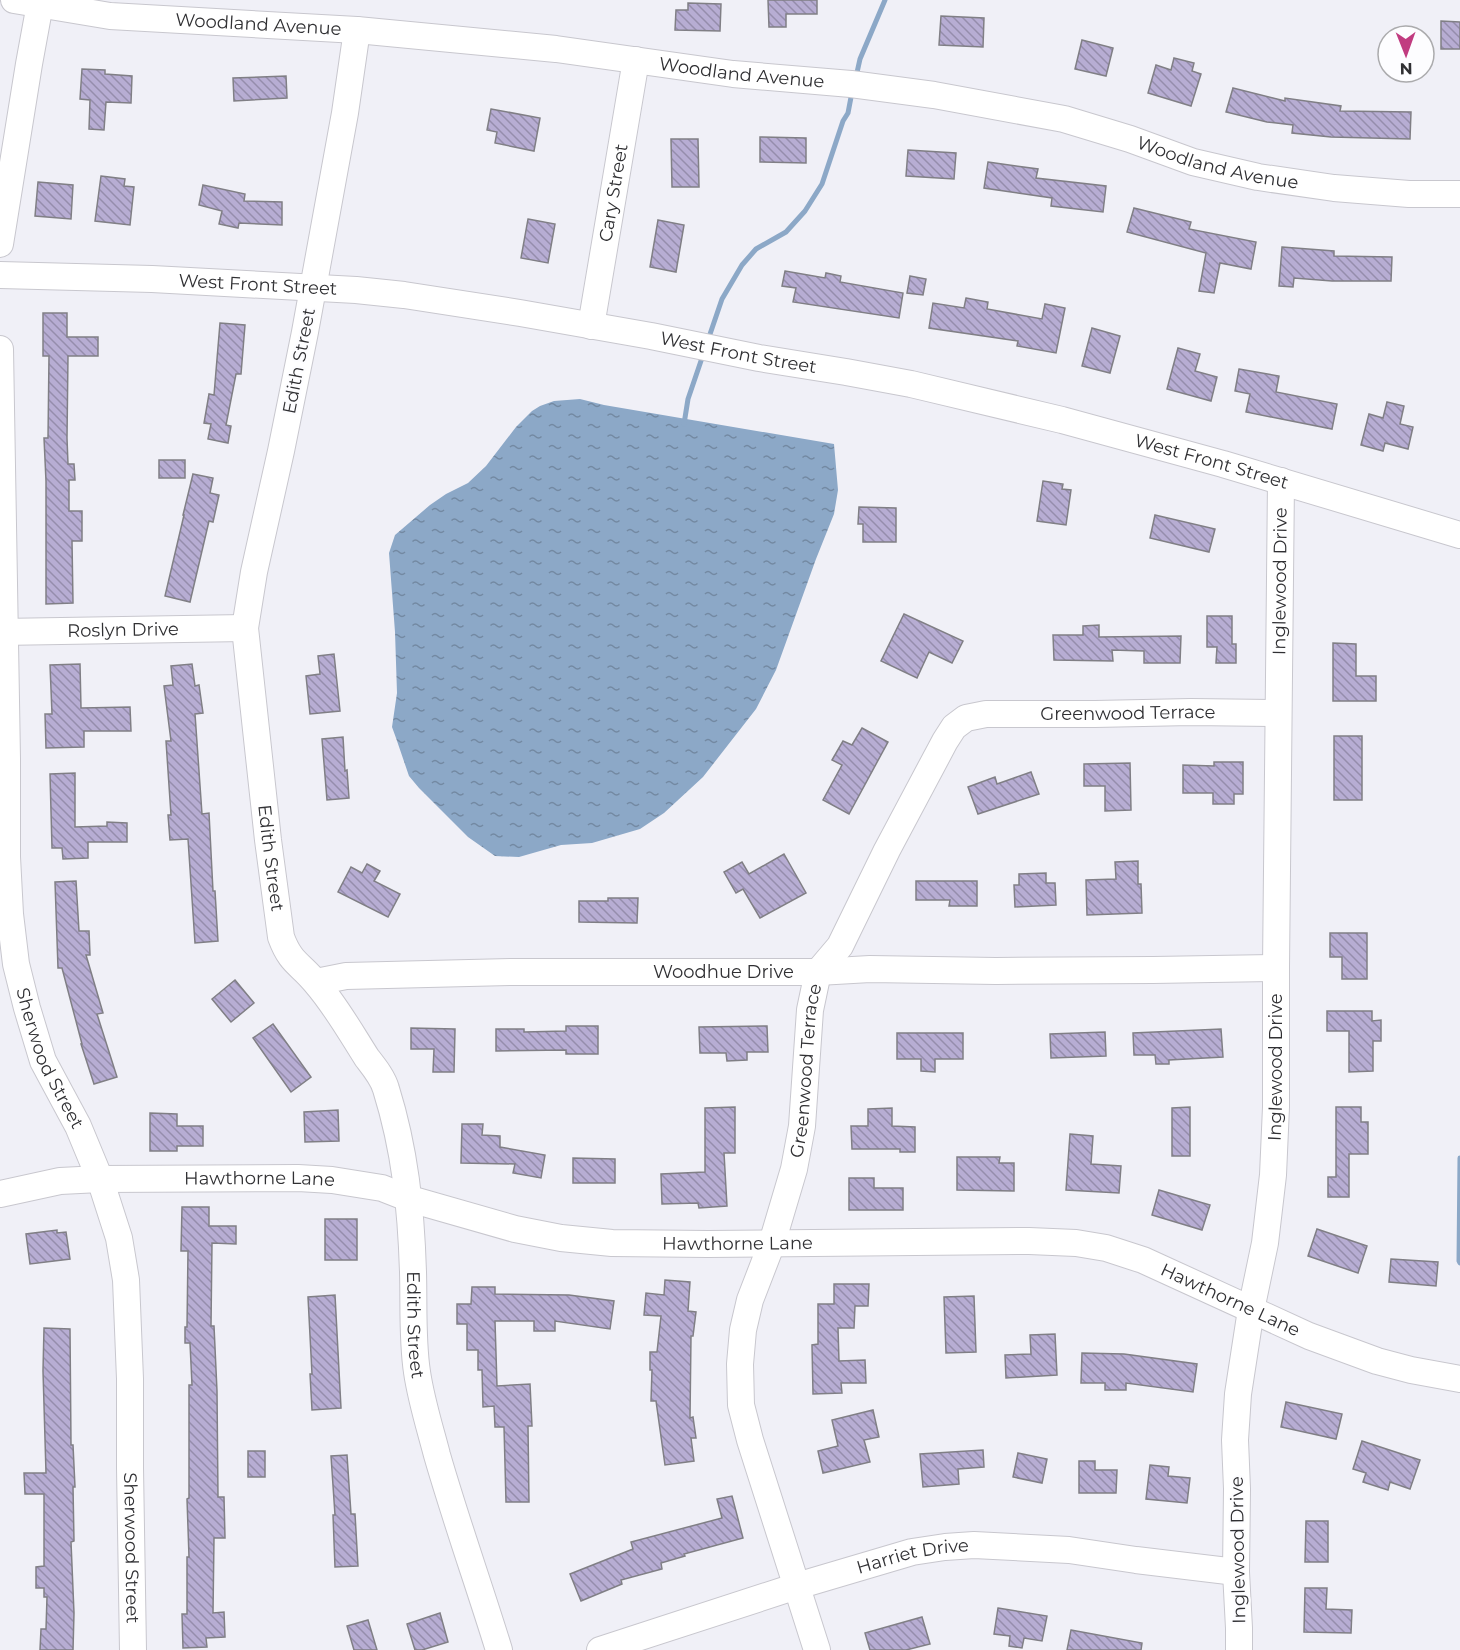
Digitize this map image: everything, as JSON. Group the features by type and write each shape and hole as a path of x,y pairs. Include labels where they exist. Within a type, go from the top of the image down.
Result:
{"street":[{"name":"Woodland Avenue","path":"14,0 110,16 357,30 556,49 733,74 923,93 1064,119 1130,139 1193,162 1258,177 1345,189 1409,194 1460,194"},
{"path":"0,244 40,4"},
{"name":"Edith Street","path":"357,30 345,113 305,332 254,572 245,628 281,937 294,962 316,982 385,1085 395,1119 410,1199 414,1351 417,1373 426,1416 449,1498 499,1650"},
{"name":"Cary Street","path":"591,326 636,60"},
{"name":"West Front Street","path":"0,275 152,279 313,287 404,295 651,336 759,358 911,384 1062,420 1281,481 1460,535"},
{"name":"Sherwood Street","path":"0,349 2,371 2,632 7,759 7,857 16,964 44,1061 78,1126 100,1179 119,1238 126,1280 130,1379 133,1650"},
{"name":"Inglewood Drive","path":"1239,1650 1235,1440 1238,1394 1251,1310 1265,1243 1273,1175 1276,1107 1281,481"},
{"name":"Roslyn Drive","path":"2,632 245,628"},
{"name":"Greenwood Terrace","path":"817,1650 750,1440 741,1405 740,1364 743,1329 750,1300 772,1243 794,1169 802,1126 810,1010 818,972 840,946 945,741 954,727 966,718 986,714 1278,713"},
{"name":"Woodhue Drive","path":"316,982 346,976 513,972 1276,968"},
{"name":"Hawthorne Lane","path":"0,1194 60,1181 100,1179 320,1179 382,1188 410,1199 515,1229 561,1238 612,1243 1029,1241 1076,1243 1106,1248 1143,1260 1309,1336 1377,1361 1411,1370 1460,1378"},
{"name":"Harriet Drive","path":"600,1650 797,1586 912,1552 974,1545 1069,1550 1236,1572"}],"water":[{"path":"580,399 834,444 838,490 834,514 776,670 756,709 703,777 664,813 640,829 592,843 561,845 519,857 495,856 468,837 409,776 392,727 397,693 389,553 395,535 430,505 468,483 486,466 516,427 532,411 554,401"}],"building":[{"path":"768,0 817,0 817,14 786,14 786,27 769,27"},
{"path":"688,3 721,4 720,31 675,30 676,10 688,10"},
{"path":"941,16 984,18 983,47 939,45"},
{"path":"1441,21 1460,22 1460,49 1441,49"},
{"path":"1082,40 1113,48 1106,76 1075,69"},
{"path":"1174,58 1194,63 1192,71 1201,74 1191,106 1148,93 1156,65 1171,70"},
{"path":"82,69 105,70 105,74 132,76 131,103 106,102 104,130 89,129 90,100 80,99"},
{"path":"286,76 287,98 234,101 233,78"},
{"path":"1233,88 1285,101 1285,98 1341,106 1340,111 1411,112 1410,139 1331,137 1292,133 1293,125 1267,122 1226,112"},
{"path":"491,109 540,118 534,151 495,143 497,132 487,130"},
{"path":"760,137 806,138 806,163 760,162"},
{"path":"671,139 698,139 699,187 672,187"},
{"path":"908,150 956,153 954,179 906,176"},
{"path":"988,162 1038,169 1036,178 1106,186 1103,212 1051,206 1052,198 984,188"},
{"path":"101,176 125,179 124,186 134,187 130,225 95,221"},
{"path":"38,182 73,185 71,219 35,216"},
{"path":"203,185 245,194 244,201 282,202 282,225 239,223 238,228 219,224 222,211 199,205"},
{"path":"1134,208 1191,222 1189,229 1256,242 1251,269 1220,263 1214,293 1199,291 1206,253 1127,232"},
{"path":"528,219 555,224 548,263 521,258"},
{"path":"658,220 684,225 676,272 650,267"},
{"path":"1282,247 1334,251 1334,256 1392,257 1391,281 1332,281 1294,278 1293,287 1279,286"},
{"path":"785,271 825,278 826,273 841,276 840,282 903,293 899,318 793,302 796,288 782,286"},
{"path":"910,276 926,279 923,295 907,293"},
{"path":"966,298 988,302 987,309 1042,319 1045,304 1065,308 1056,353 1017,346 1018,341 929,328 933,303 964,308"},
{"path":"43,313 67,313 67,337 98,337 98,356 68,356 68,464 74,464 75,480 69,480 69,511 82,511 82,541 72,541 73,603 46,604 44,438 48,438 49,356 43,356"},
{"path":"220,323 245,325 241,374 236,374 226,425 231,426 228,443 208,439 211,424 204,423 209,394 214,395"},
{"path":"1092,328 1120,336 1110,373 1082,366"},
{"path":"1178,348 1200,354 1195,371 1217,377 1211,401 1167,389"},
{"path":"1239,369 1279,376 1276,392 1337,404 1332,429 1246,412 1250,394 1235,391"},
{"path":"1387,402 1404,406 1400,424 1413,427 1408,449 1385,443 1383,451 1361,445 1369,414 1383,418"},
{"path":"159,460 185,460 185,478 159,478"},
{"path":"193,474 213,478 210,493 219,495 213,522 209,521 190,602 165,596"},
{"path":"1043,481 1063,484 1062,489 1071,490 1066,525 1037,521"},
{"path":"859,507 896,508 896,542 863,542 863,524 858,524"},
{"path":"1155,515 1215,529 1209,552 1150,538"},
{"path":"904,614 963,641 952,663 929,652 917,678 881,661"},
{"path":"1207,616 1232,616 1232,644 1236,644 1236,663 1216,663 1217,647 1207,647"},
{"path":"1099,625 1099,637 1181,636 1180,663 1144,663 1144,651 1112,650 1113,661 1054,660 1053,635 1083,635 1083,626"},
{"path":"1333,643 1356,644 1356,676 1376,676 1376,701 1333,701"},
{"path":"334,654 340,711 310,714 306,676 320,674 318,656"},
{"path":"80,664 81,708 130,707 131,731 84,731 84,747 46,748 45,714 52,714 50,665"},
{"path":"192,664 195,686 199,685 203,713 195,714 202,814 209,813 218,941 195,943 188,839 170,840 168,815 171,815 166,741 171,741 164,686 173,685 171,666"},
{"path":"862,728 888,742 849,814 823,800 842,765 832,760 843,741 852,745"},
{"path":"1334,736 1362,736 1362,800 1334,800"},
{"path":"343,737 349,798 327,800 322,739"},
{"path":"1214,762 1243,762 1243,794 1234,794 1234,804 1213,804 1213,793 1183,793 1183,765 1214,766"},
{"path":"1130,763 1131,810 1105,811 1105,786 1084,786 1084,764"},
{"path":"1031,772 1039,794 978,814 968,787 995,777 997,784"},
{"path":"75,773 75,827 107,826 107,822 127,823 127,842 88,842 88,858 63,859 62,848 52,848 50,774"},
{"path":"784,854 806,893 760,918 743,889 736,893 724,872 742,862 749,874"},
{"path":"1138,861 1142,913 1087,915 1086,880 1116,879 1115,862"},
{"path":"367,864 380,871 374,881 400,894 388,917 338,892 351,867 362,873"},
{"path":"1046,873 1046,883 1055,883 1056,905 1015,907 1014,885 1019,885 1019,874"},
{"path":"76,881 79,931 89,931 90,955 86,955 103,1013 97,1014 117,1077 94,1084 81,1044 62,968 58,968 55,882"},
{"path":"916,881 977,881 977,906 949,906 950,900 916,900"},
{"path":"608,898 638,898 637,923 579,922 579,901 608,901"},
{"path":"1330,933 1367,933 1367,979 1342,979 1342,957 1330,957"},
{"path":"235,980 254,1003 231,1022 212,999"},
{"path":"1327,1011 1372,1011 1372,1021 1381,1020 1381,1041 1373,1041 1373,1071 1349,1072 1349,1031 1327,1031"},
{"path":"273,1024 311,1077 291,1092 253,1038"},
{"path":"566,1026 598,1026 598,1054 566,1054 566,1050 496,1051 496,1029 524,1029 524,1032 566,1031"},
{"path":"767,1026 768,1052 747,1052 747,1060 727,1061 726,1053 700,1053 699,1027"},
{"path":"411,1028 455,1029 454,1072 433,1072 434,1049 411,1049"},
{"path":"1221,1029 1223,1057 1169,1060 1169,1064 1156,1064 1155,1055 1134,1055 1133,1033"},
{"path":"1105,1032 1106,1056 1051,1058 1050,1034"},
{"path":"897,1033 963,1033 963,1059 935,1059 935,1072 921,1071 921,1059 897,1059"},
{"path":"735,1107 735,1153 724,1153 727,1206 699,1208 698,1203 662,1204 661,1174 705,1172 705,1108"},
{"path":"1190,1107 1190,1156 1172,1156 1172,1108"},
{"path":"1336,1107 1361,1107 1361,1122 1368,1122 1368,1154 1349,1154 1349,1197 1328,1197 1328,1177 1336,1177"},
{"path":"892,1108 892,1126 915,1127 915,1152 900,1152 900,1149 852,1149 851,1126 868,1126 868,1109"},
{"path":"338,1110 339,1141 305,1142 304,1112"},
{"path":"150,1113 177,1114 177,1126 203,1126 203,1146 177,1146 177,1151 150,1151"},
{"path":"462,1124 483,1124 482,1135 500,1136 500,1147 545,1155 541,1178 513,1173 515,1164 461,1163"},
{"path":"1070,1134 1093,1136 1091,1164 1121,1166 1119,1193 1066,1190"},
{"path":"957,1157 1000,1157 999,1163 1014,1163 1014,1191 957,1190"},
{"path":"573,1158 615,1159 615,1183 573,1183"},
{"path":"849,1178 874,1178 874,1188 903,1188 903,1210 849,1210"},
{"path":"1159,1190 1210,1205 1202,1230 1152,1215"},
{"path":"182,1207 209,1207 209,1226 236,1226 236,1244 212,1243 211,1326 214,1326 217,1391 218,1497 224,1497 225,1538 214,1538 213,1613 224,1612 225,1637 206,1638 207,1647 183,1648 182,1614 187,1614 187,1557 189,1557 187,1499 189,1498 189,1385 192,1385 190,1343 185,1343 188,1251 181,1251"},
{"path":"325,1219 357,1219 357,1260 325,1260"},
{"path":"1317,1229 1367,1246 1358,1273 1308,1256"},
{"path":"57,1230 57,1233 66,1232 70,1259 30,1264 26,1234"},
{"path":"1391,1259 1438,1262 1436,1286 1389,1282"},
{"path":"665,1280 690,1282 688,1311 696,1312 693,1336 691,1336 690,1418 693,1417 696,1438 691,1438 694,1461 665,1465 656,1401 651,1401 652,1370 650,1370 650,1352 657,1352 661,1316 644,1315 646,1293 664,1295"},
{"path":"834,1284 869,1284 868,1306 855,1306 854,1328 838,1328 839,1361 865,1360 866,1383 841,1383 842,1393 813,1394 812,1345 818,1344 818,1304 834,1304"},
{"path":"472,1287 495,1287 495,1294 569,1295 614,1301 610,1329 555,1321 555,1331 534,1331 534,1321 495,1321 497,1386 530,1384 532,1426 528,1426 529,1502 506,1502 504,1427 495,1427 494,1406 483,1407 482,1370 478,1370 478,1350 467,1350 467,1324 457,1324 457,1304 471,1304"},
{"path":"335,1295 341,1408 312,1410 308,1297"},
{"path":"974,1296 976,1352 946,1353 944,1297"},
{"path":"44,1328 70,1329 71,1445 73,1445 75,1487 73,1487 74,1541 71,1542 73,1650 40,1650 41,1629 46,1629 47,1597 44,1597 44,1588 36,1588 36,1567 44,1566 44,1494 25,1494 24,1473 46,1473"},
{"path":"1055,1334 1057,1375 1006,1378 1005,1355 1031,1354 1030,1335"},
{"path":"1082,1353 1124,1354 1197,1364 1193,1392 1126,1383 1126,1390 1105,1390 1105,1383 1081,1383"},
{"path":"1286,1402 1342,1414 1336,1439 1281,1427"},
{"path":"873,1410 879,1437 864,1440 870,1462 823,1473 818,1451 838,1446 832,1420"},
{"path":"1362,1441 1420,1460 1410,1489 1390,1482 1388,1490 1363,1482 1366,1473 1353,1469"},
{"path":"983,1450 984,1467 958,1469 959,1484 923,1487 920,1454"},
{"path":"248,1451 265,1451 265,1477 248,1477"},
{"path":"1018,1453 1047,1459 1042,1483 1013,1477"},
{"path":"347,1455 351,1514 355,1514 358,1566 335,1567 333,1515 335,1515 331,1456"},
{"path":"1079,1461 1095,1461 1095,1470 1117,1470 1116,1493 1079,1493"},
{"path":"1150,1465 1169,1467 1168,1476 1190,1478 1187,1503 1146,1499"},
{"path":"732,1496 743,1538 684,1554 685,1556 661,1563 662,1569 621,1580 622,1584 581,1601 570,1574 633,1549 631,1542 722,1518 717,1499"},
{"path":"1306,1521 1328,1521 1328,1562 1305,1562"},
{"path":"1305,1588 1327,1588 1326,1609 1352,1610 1351,1633 1304,1632"},
{"path":"998,1608 1047,1616 1042,1641 1024,1638 1022,1648 1009,1646 1010,1636 994,1634"},
{"path":"440,1613 448,1642 415,1650 407,1624"},
{"path":"922,1617 930,1644 906,1650 870,1650 865,1633"},
{"path":"368,1620 377,1650 354,1650 347,1626"},
{"path":"1071,1630 1142,1643 1141,1650 1067,1650"}],"waterway":[{"path":"856,77 860,59 885,0"},
{"path":"708,340 722,299 742,265 756,249 786,232 805,211 822,184 843,121 848,113 852,92"},
{"path":"684,424 688,399 703,355"},
{"path":"1460,1158 1460,1263"}]}
